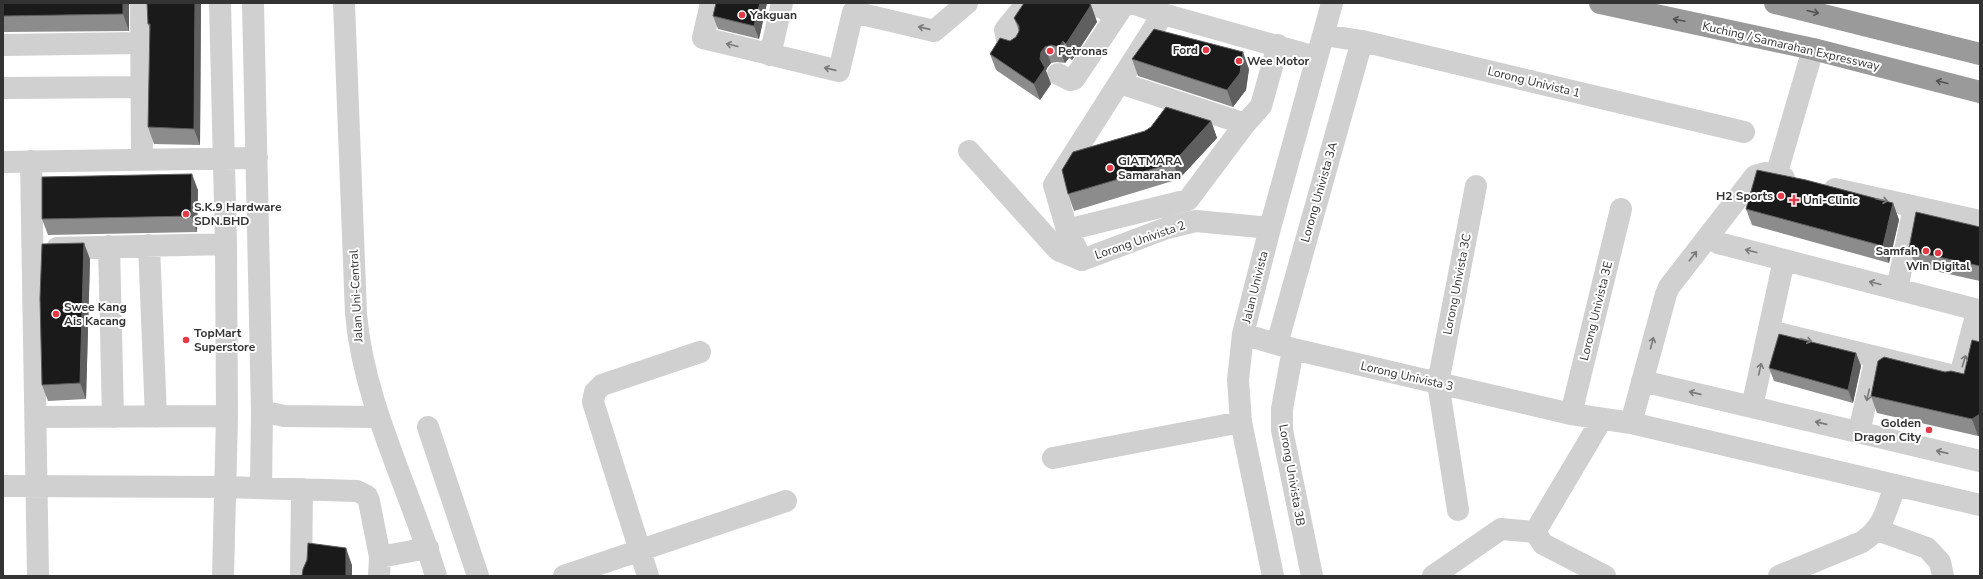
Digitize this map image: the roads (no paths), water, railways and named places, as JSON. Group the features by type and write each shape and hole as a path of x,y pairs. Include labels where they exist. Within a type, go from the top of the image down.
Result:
{"highway":[{"name":"Kuching / Samarahan Expressway","path":"1600,3 1812,49 1980,92"},
{"path":"1775,3 1980,54"}],"street":[{"path":"141,3 143,87 142,160"},
{"path":"220,3 226,244 227,416 223,576"},
{"path":"253,3 262,411 261,488"},
{"name":"Jalan Uni-Central","path":"344,3 356,314 359,345 379,416 428,548 436,576"},
{"path":"711,3 703,38 839,71 853,12 934,31 967,3"},
{"path":"770,55 782,3"},
{"path":"1013,45 1007,39 1005,30 1027,3"},
{"path":"1090,3 1105,9 1121,3"},
{"path":"1058,74 1070,80 1074,79 1125,3"},
{"path":"1132,3 1163,14 1278,45 1316,57"},
{"name":"Jalan Univista","path":"1273,576 1241,422 1238,380 1244,334 1270,228 1332,3"},
{"path":"1082,260 1067,230 1054,185 1163,14"},
{"name":"Lorong Univista 1","path":"1324,35 1362,40 1744,132"},
{"name":"Lorong Univista 3A","path":"1285,347 1362,40"},
{"path":"3,45 141,43"},
{"path":"1067,230 1188,200 1245,124 1261,106 1278,45"},
{"path":"1776,176 1812,49"},
{"path":"1120,83 1245,124"},
{"path":"3,88 143,87"},
{"path":"1160,118 1174,101"},
{"path":"1072,156 1102,148"},
{"path":"969,151 1058,250 1082,260"},
{"path":"3,162 256,158"},
{"path":"31,161 37,417 38,576"},
{"path":"1630,423 1669,287 1755,176 1765,173 1980,221"},
{"name":"Lorong Univista 3C","path":"1458,510 1438,383 1476,186"},
{"path":"1897,289 1914,207"},
{"name":"Lorong Univista 3E","path":"1571,414 1622,209"},
{"name":"Lorong Univista 2","path":"1082,260 1167,228 1196,221 1270,228"},
{"path":"1718,243 1974,309 1977,312 1961,372 1954,376 1768,331"},
{"path":"34,248 226,244"},
{"path":"149,245 156,417"},
{"path":"109,246 113,418"},
{"path":"1752,407 1784,260"},
{"name":"Lorong Univista 3","path":"1244,334 1285,347 1571,414 1602,420 1630,423 1980,505"},
{"name":"Lorong Univista 3B","path":"1285,347 1282,430 1312,576"},
{"path":"648,576 593,402 595,392 602,385 700,352"},
{"path":"1859,432 1876,357"},
{"path":"1642,381 1980,461"},
{"path":"262,411 269,414 284,416 379,416"},
{"path":"37,417 113,418 227,416"},
{"path":"1534,532 1602,420"},
{"path":"1053,458 1241,422"},
{"path":"428,427 478,576"},
{"path":"1779,576 1862,542 1876,530 1883,521 1895,485"},
{"path":"3,486 225,487 357,491 366,496 369,501 379,567 428,548"},
{"path":"301,576 302,489"},
{"path":"564,576 639,549 786,500"},
{"path":"1433,576 1501,529 1534,532 1543,544 1605,576"},
{"path":"1876,530 1927,548 1940,562 1943,576"}],"place":[{"name":"Yakguan","path":"742,15"},
{"name":"Ford","path":"1206,50"},
{"name":"Petronas","path":"1050,51"},
{"name":"Wee Motor","path":"1239,61"},
{"name":"GIATMARA Samarahan","path":"1110,168"},
{"name":"H2 Sports","path":"1781,196"},
{"name":"Uni-Clinic","path":"1794,200"},
{"name":"S.K.9 Hardware SDN.BHD","path":"186,214"},
{"name":"Samfah","path":"1926,251"},
{"name":"Win Digital","path":"1938,253"},
{"name":"Swee Kang Ais Kacang","path":"56,314"},
{"name":"TopMart Superstore","path":"186,340"},
{"name":"Golden Dragon City","path":"1929,430"}]}
